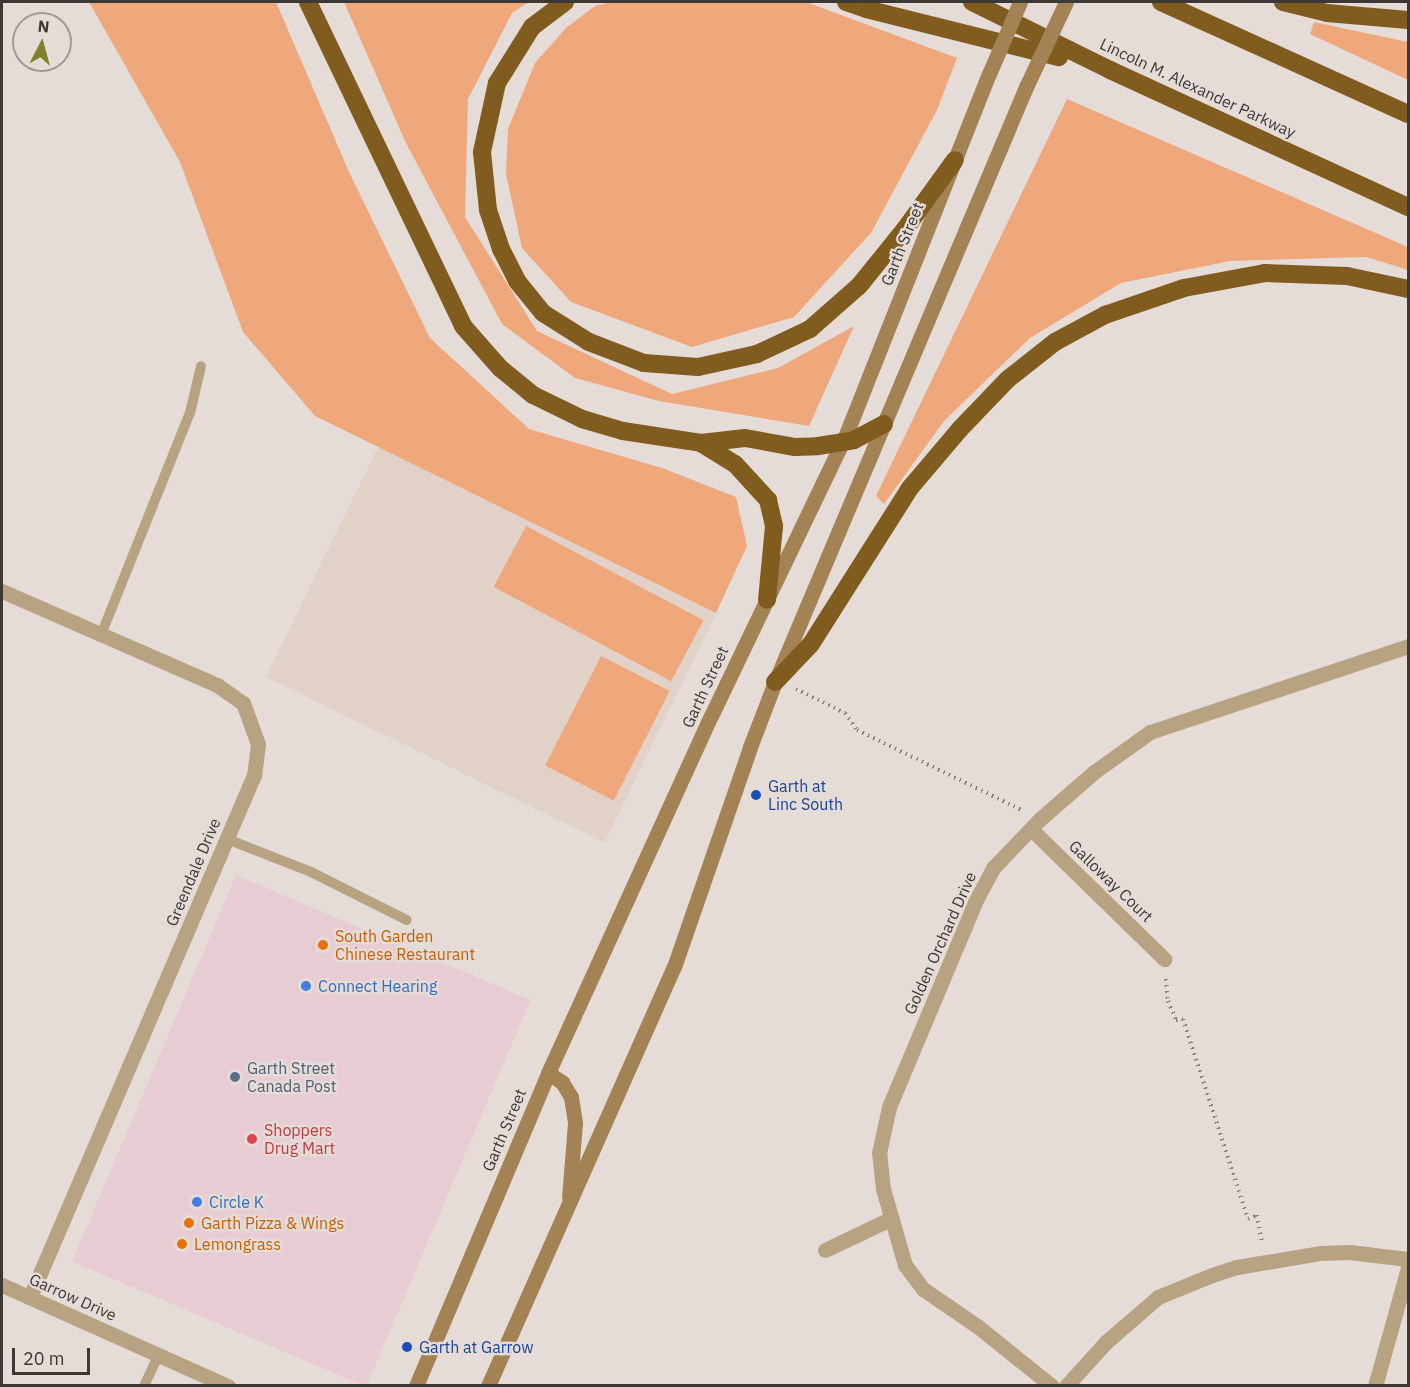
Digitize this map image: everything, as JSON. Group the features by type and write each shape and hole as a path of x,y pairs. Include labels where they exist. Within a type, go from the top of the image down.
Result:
{"highway":[{"path":"308,2 464,326 500,368 533,395 582,419 623,431 700,443 745,438 795,447 854,440 884,424"},
{"path":"565,2 532,27 497,82 482,152 488,210 501,249 517,281 543,313 589,342 644,363 698,367 757,354 810,329 859,286 905,229 955,160"},
{"path":"846,2 1110,70"},
{"name":"Lincoln M. Alexander Parkway","path":"972,2 1110,70 1408,207"},
{"path":"1161,2 1408,114"},
{"path":"1283,2 1327,13 1408,20"},
{"path":"775,682 811,644 910,488 960,429 1008,379 1055,342 1106,315 1184,288 1265,273 1347,276 1408,289"},
{"path":"700,443 735,464 768,500 774,526 768,600"}],"main road":[{"name":"Garth Street","path":"416,1386 548,1073 711,716 842,442 1020,2"},
{"path":"488,1386 674,967 750,747 775,682 1026,87 1066,2"},
{"path":"548,1073 562,1082 571,1097 575,1123 567,1212"}],"street":[{"name":"Greendale Drive","path":"2,591 217,685 243,704 258,744 254,776 30,1297"},
{"name":"Golden Orchard Drive","path":"1052,1386 977,1326 922,1289 905,1265 883,1189 879,1154 889,1107 975,902 993,868 1036,824 1094,772 1150,732 1408,646"},
{"name":"Galloway Court","path":"1036,824 1164,959"},
{"path":"825,1250 892,1218"},
{"path":"1066,1386 1106,1342 1158,1297 1237,1267 1340,1252 1408,1259"},
{"path":"1375,1386 1408,1268"},
{"name":"Garrow Drive","path":"2,1285 228,1386"}],"lane":[{"path":"101,635 190,413 201,366"},
{"path":"227,839 311,872 407,920"},
{"path":"144,1386 158,1356"}],"path":[{"path":"775,682 819,699 845,713 857,730 1036,824"},
{"path":"1164,959 1168,1001 1176,1020 1183,1019 1248,1219 1257,1215 1265,1262"}],"shaded area":[{"path":"89,2 276,2 349,172 430,338 529,429 662,468 736,497 747,546 716,613 315,416 243,332 180,162"},
{"path":"344,2 529,2 512,13 468,99 465,217 537,331 672,394 778,368 854,326 809,426 659,401 575,378 502,324 406,143"},
{"path":"611,2 806,2 957,58 937,110 871,233 794,317 692,347 571,302 522,248 506,174 508,129 535,63 567,27 595,6"},
{"path":"1314,22 1408,42 1408,80 1310,34"},
{"path":"1067,99 1408,247 1408,270 1366,257 1230,261 1121,283 1030,338 944,421 884,504 876,496"},
{"path":"378,447 717,612 605,842 266,677"},
{"path":"526,526 703,620 671,681 494,587"},
{"path":"601,656 670,691 614,801 545,766"},
{"path":"236,875 531,1000 367,1386 72,1262"}],"place":[{"name":"Garth at Linc South","path":"756,795"},
{"name":"South Garden Chinese Restaurant","path":"323,945"},
{"name":"Connect Hearing","path":"306,986"},
{"name":"Garth Street Canada Post","path":"235,1077"},
{"name":"Shoppers Drug Mart","path":"252,1139"},
{"name":"Circle K","path":"197,1202"},
{"name":"Garth Pizza & Wings","path":"189,1223"},
{"name":"Lemongrass","path":"182,1244"},
{"name":"Garth at Garrow","path":"407,1347"}]}
